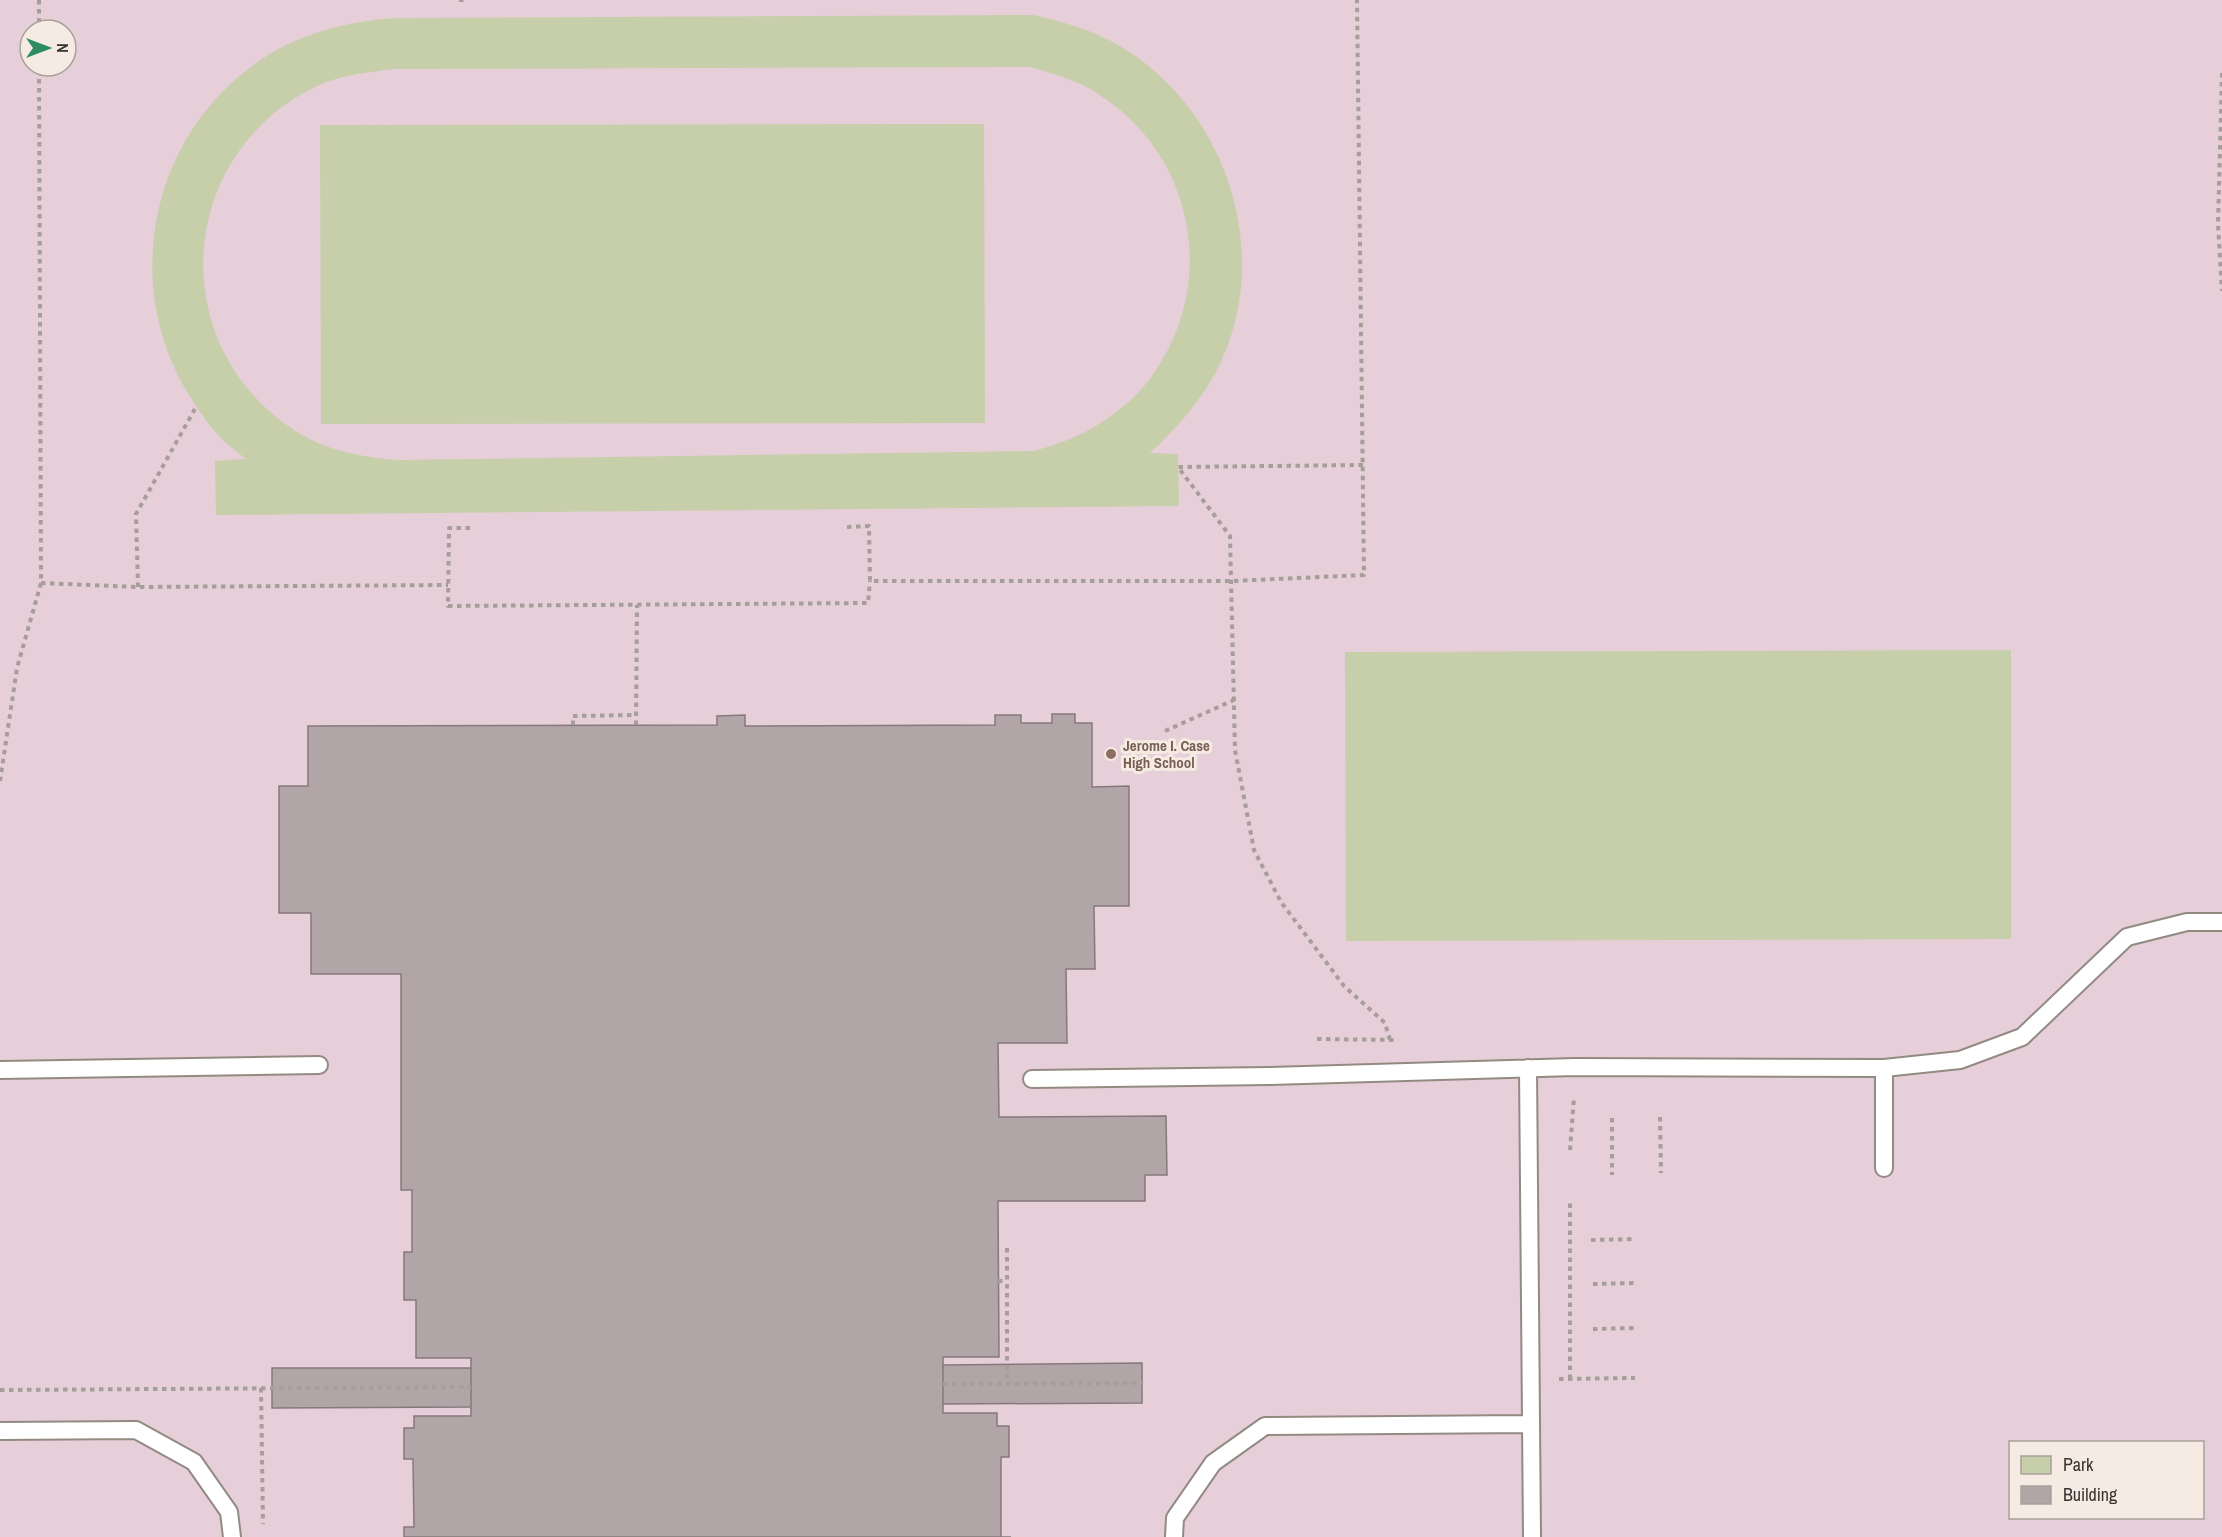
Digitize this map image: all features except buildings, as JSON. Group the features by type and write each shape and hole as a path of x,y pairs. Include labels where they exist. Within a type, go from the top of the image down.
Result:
{"lane":[{"path":"1032,1079 1270,1076 1528,1068 1884,1068 1960,1060 2022,1037 2127,937 2187,922 2222,922"},
{"path":"0,1070 319,1065"},
{"path":"1528,1068 1532,1537"},
{"path":"1884,1068 1884,1168"},
{"path":"1174,1537 1175,1518 1213,1464 1265,1426 1531,1424"},
{"path":"0,1431 136,1430 194,1462 229,1512 232,1537"}],"path":[{"path":"39,0 39,18"},
{"path":"459,0 465,0"},
{"path":"870,581 1232,581 1364,575 1357,0"},
{"path":"2222,73 2218,225 2222,291"},
{"path":"0,781 17,668 41,583 39,78"},
{"path":"138,587 136,513 196,407"},
{"path":"1363,465 1178,467 1230,536 1235,750 1254,850 1281,902 1344,986 1385,1023 1389,1040"},
{"path":"470,528 449,528 448,606 868,603 869,526 847,527"},
{"path":"41,583 138,587 448,585"},
{"path":"659,597 659,605"},
{"path":"636,725 637,605"},
{"path":"1165,731 1234,700"},
{"path":"573,725 573,716 636,715"},
{"path":"1570,1150 1574,1096"},
{"path":"1612,1118 1612,1175"},
{"path":"1660,1118 1661,1173"},
{"path":"1570,1203 1570,1379"},
{"path":"1591,1240 1635,1239"},
{"path":"1007,1248 1007,1383"},
{"path":"998,1281 1007,1281"},
{"path":"1593,1284 1635,1283"},
{"path":"1593,1329 1635,1328"},
{"path":"1556,1379 1635,1378"},
{"path":"942,1384 1142,1383"},
{"path":"0,1390 471,1387"},
{"path":"261,1388 263,1526"}],"shaded area":[{"name":"Jerome I. Case High School","path":"0,0 2222,0 2222,1537 0,1537"}],"green space":[{"path":"1033,15 1080,28 1107,39 1148,66 1183,100 1210,139 1229,183 1240,230 1242,278 1234,326 1216,372 1186,415 1150,453 1178,454 1179,506 216,515 215,461 246,459 215,431 189,395 168,353 156,309 152,263 157,218 169,175 189,134 217,98 252,66 285,46 321,32 358,23 396,18","holes":["1030,67 1074,81 1090,89 1129,118 1154,147 1173,180 1185,215 1190,252 1188,289 1178,326 1161,362 1145,385 1126,404 1094,427 1059,443 1034,451 398,460 358,455 331,448 306,437 294,430 251,393 222,348 206,299 204,248 215,198 239,152 275,112 324,83 341,77 395,69"]},
{"path":"984,124 985,423 321,424 320,125"},
{"path":"2011,650 2011,939 1346,941 1345,652"}],"place":[{"name":"Jerome I. Case High School","path":"1111,754"}]}
